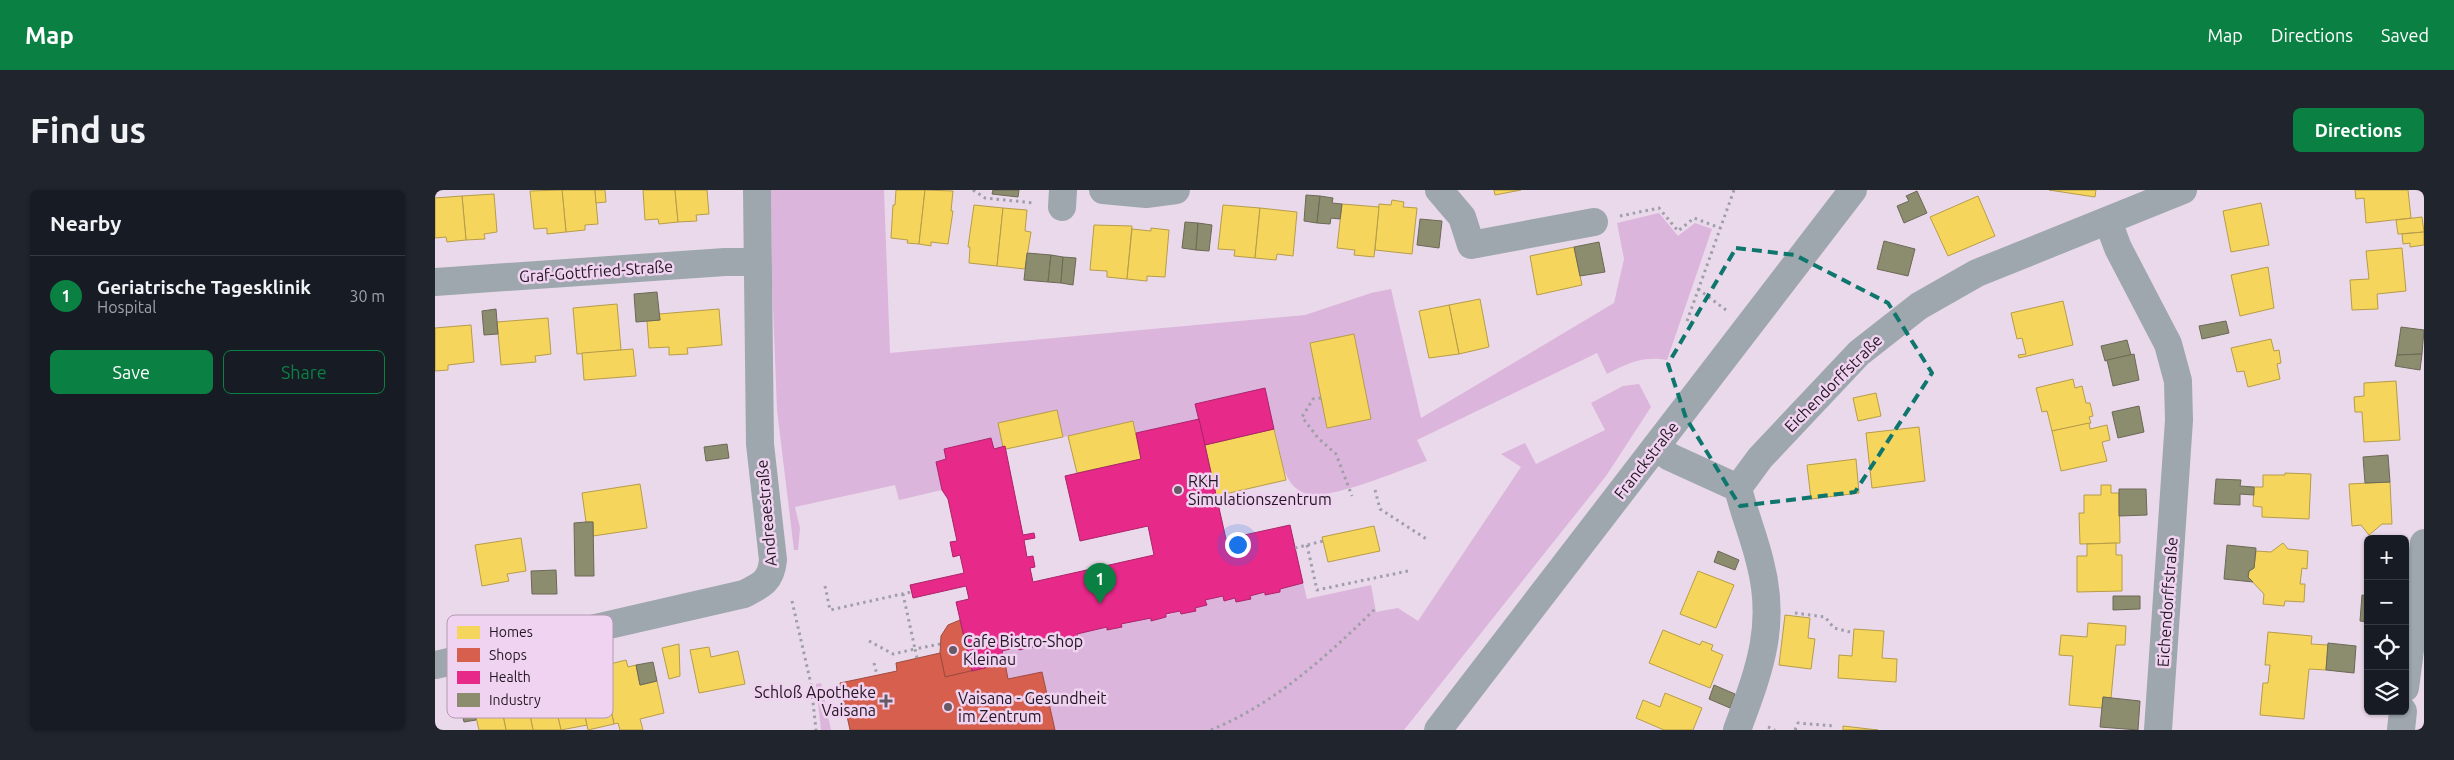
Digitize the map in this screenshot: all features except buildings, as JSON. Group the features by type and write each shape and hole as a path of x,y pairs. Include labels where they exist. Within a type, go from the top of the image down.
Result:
{"street":[{"name":"Andreaestraße","path":"613,624 744,594 761,586 772,573 773,560 760,444 757,190"},
{"path":"1103,190 1146,194 1177,190"},
{"path":"1439,190 1462,217 1472,250 1594,222"},
{"name":"Franckstraße","path":"1438,730 1853,190"},
{"name":"Eichendorffstraße","path":"1738,488 1760,458 1853,360 1894,324 1919,306 1977,273 2183,190"},
{"name":"Eichendorffstraße","path":"2108,220 2118,248 2168,344 2174,362 2179,391 2179,420 2158,730"},
{"name":"Graf-Gottfried-Straße","path":"435,282 725,262 757,262"},
{"path":"1656,447 1670,457 1738,488 1745,519 1760,561 1767,612 1766,636 1761,664 1737,730"},
{"path":"2407,670 2424,543"},
{"path":"2401,730 2403,715"}],"path":[{"path":"973,190 985,198 1062,199"},
{"path":"1687,321 1734,190"},
{"path":"1594,222 1659,208 1678,230 1694,218 1720,228"},
{"path":"1698,289 1719,305"},
{"path":"1321,398 1313,399 1301,417 1318,438 1336,454 1352,496"},
{"path":"1375,490 1380,509 1428,540"},
{"path":"1295,548 1323,541"},
{"path":"1307,545 1317,590 1408,571"},
{"path":"825,586 830,610 911,592"},
{"path":"903,594 917,658"},
{"path":"792,601 811,684 816,730"},
{"path":"1211,730 1262,704 1296,681 1337,646 1377,607"},
{"path":"1767,612 1777,611 1825,617 1833,628 1850,632"},
{"path":"869,641 893,654 940,644"},
{"path":"874,663 877,676"},
{"path":"1795,730 1798,723 1834,726"}],"highlighted area":[{"path":"1736,248 1795,255 1888,303 1932,373 1855,492 1740,506 1686,418 1668,364"}],"shaded area":[{"path":"771,190 884,190 890,353 1305,315 1371,293 1391,289 1421,418 1614,303 1624,259 1617,223 1659,213 1678,236 1695,223 1712,229 1667,360 1650,359 1636,361 1607,374 1597,353 1417,440 1427,461 1384,477 1348,489 1317,495 1307,494 1295,488 1284,470 1265,388 1196,404 1199,419 1136,433 1133,421 1063,437 1057,411 1003,447 994,449 991,439 944,449 946,459 936,462 942,490 899,500 895,485 795,507 800,528 798,550 794,550 777,410 772,282"},
{"path":"1639,384 1651,407 1606,476 1404,730 1055,730 1042,672 1008,679 1002,651 1018,647 1019,650 1033,647 1033,644 1062,637 1063,640 1077,637 1077,634 1107,627 1108,630 1122,627 1121,624 1151,618 1152,621 1180,611 1181,614 1196,611 1195,608 1207,605 1205,600 1223,596 1225,601 1235,598 1236,601 1265,592 1266,595 1280,592 1280,589 1303,583 1307,599 1371,585 1376,612 1398,608 1418,621 1521,467 1501,454 1525,443 1536,464 1605,430 1591,403 1623,386"},
{"path":"821,683 831,730 821,730 816,684"}],"place":[{"name":"RKH Simulationszentrum","path":"1178,490"},
{"name":"Geriatrische Tagesklinik","path":"1100,604"},
{"name":"Cafe Bistro-Shop Kleinau","path":"953,650"},
{"name":"Schloß Apotheke Vaisana","path":"886,701"},
{"name":"Vaisana - Gesundheit im Zentrum","path":"948,707"}]}
